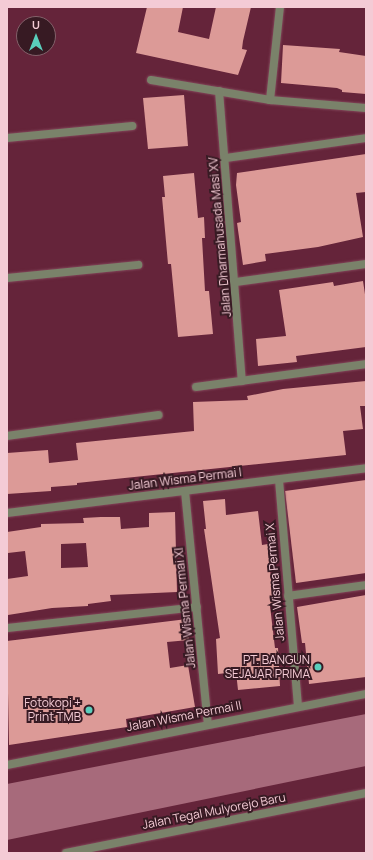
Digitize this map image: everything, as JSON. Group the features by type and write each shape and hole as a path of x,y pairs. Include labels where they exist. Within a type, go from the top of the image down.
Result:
{"street":[{"path":"270,100 280,7"},
{"path":"152,80 270,100 366,108"},
{"name":"Jalan Dharmahusada Masi XV","path":"219,91 236,282 242,381"},
{"path":"7,138 132,126"},
{"path":"226,158 366,138"},
{"path":"7,278 138,264"},
{"path":"236,282 366,264"},
{"path":"196,387 366,364"},
{"path":"7,436 159,415"},
{"name":"Jalan Wisma Permai I","path":"7,514 366,468"},
{"name":"Jalan Wisma Permai X","path":"279,480 298,706"},
{"name":"Jalan Wisma Permai XI","path":"185,490 208,724"},
{"path":"288,596 366,585"},
{"path":"7,628 197,607"},
{"name":"Jalan Wisma Permai II","path":"7,765 298,706 366,694"},
{"name":"Jalan Tegal Mulyorejo Baru","path":"66,853 366,793"}],"shaded area":[{"path":"366,714 366,766 7,840 7,784"}],"building":[{"path":"147,7 183,7 178,32 209,39 216,7 251,7 242,49 247,50 238,75 136,53"},
{"path":"283,45 340,49 339,52 366,56 366,94 342,92 342,90 337,88 281,83"},
{"path":"184,95 188,146 148,149 143,98"},
{"path":"366,154 366,192 356,193 363,237 318,247 265,254 266,261 243,265 237,223 241,222 236,185 237,173"},
{"path":"194,173 198,218 204,217 205,238 202,238 205,291 209,291 213,334 178,337 171,264 168,264 162,197 165,197 163,176"},
{"path":"363,281 366,301 366,347 296,356 297,362 258,366 256,339 286,336 279,290 333,282 334,286"},
{"path":"366,381 366,406 360,406 363,429 343,431 346,455 77,483 77,485 51,487 51,491 7,494 7,453 48,450 49,463 78,460 76,443 194,431 193,402 248,400 247,396 283,389"},
{"path":"366,480 366,573 296,583 285,491"},
{"path":"225,499 226,515 258,511 262,545 268,544 273,605 270,606 275,648 278,648 280,686 238,690 236,672 218,674 216,639 220,638 204,529 206,529 203,501"},
{"path":"175,512 177,592 110,595 111,601 88,604 88,606 52,608 8,615 7,579 28,576 25,551 8,553 7,532 41,527 41,524 84,523 83,518 101,517 120,517 121,529 149,527 149,513","holes":["86,543 88,567 61,568 61,544"]},
{"path":"366,595 366,677 309,684 305,643 302,643 297,607"},
{"path":"187,619 189,640 167,642 170,668 188,665 195,707 126,719 127,727 9,745 7,641"}],"place":[{"name":"PT. BANGUN SEJAJAR PRIMA","path":"318,667"},
{"name":"Fotokopi + Print TMB","path":"89,710"}]}
